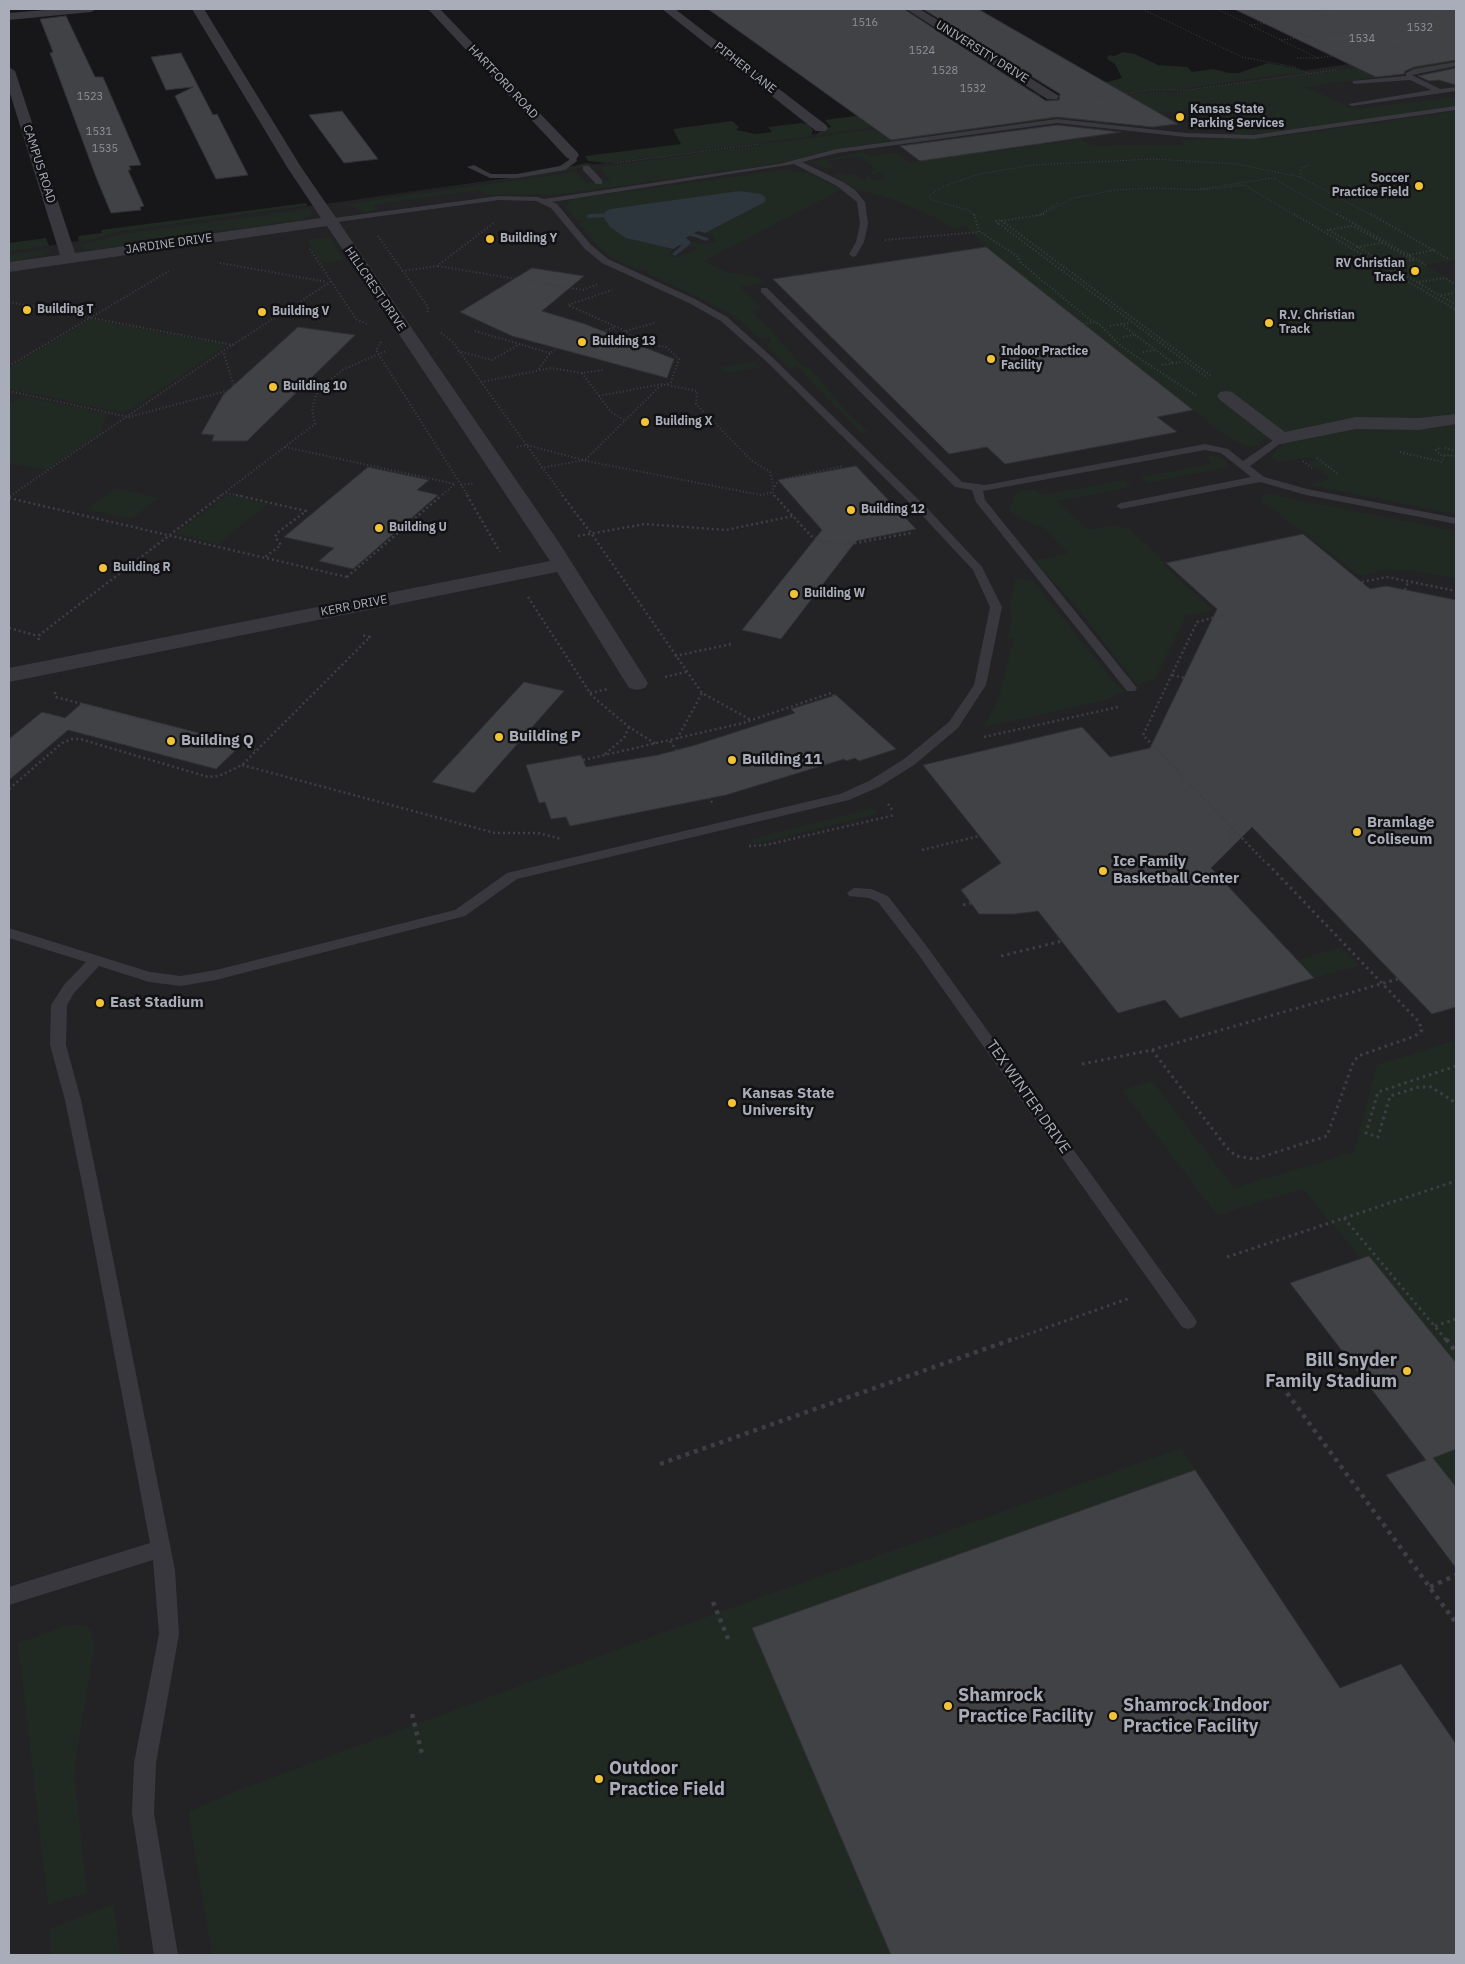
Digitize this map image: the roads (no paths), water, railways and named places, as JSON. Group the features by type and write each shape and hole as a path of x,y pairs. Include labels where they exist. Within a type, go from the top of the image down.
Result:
{"street":[{"path":"9,17 91,9"},
{"name":"HILLCREST DRIVE","path":"198,9 294,167 548,541 561,565"},
{"name":"HARTFORD ROAD","path":"434,9 572,155"},
{"name":"PIPHER LANE","path":"668,9 821,128"},
{"name":"UNIVERSITY DRIVE","path":"912,9 1052,96"},
{"name":"CAMPUS ROAD","path":"9,71 69,258"},
{"name":"JARDINE DRIVE","path":"9,266 330,221"},
{"path":"1226,396 1281,438 1356,423 1419,424 1456,419"},
{"path":"561,565 638,683"},
{"name":"KERR DRIVE","path":"9,675 561,565"}],"lane":[{"path":"1440,92 1412,78 1408,74 1416,70 1456,64"},
{"path":"1354,82 1412,78"},
{"path":"1352,104 1456,89"},
{"path":"545,201 779,166 837,152 1057,122 1186,135 1253,137 1456,108"},
{"path":"471,166 490,176 517,176 562,168 573,161 572,155"},
{"path":"795,162 840,184 852,192 861,202 864,224 860,242 853,254"},
{"path":"586,168 599,182"},
{"path":"9,933 150,977 181,981 216,975 460,913 512,876 844,797 874,784 909,762 954,725 980,685 996,607 978,569 923,510 770,360 724,319 692,301 624,271 605,260 588,246 554,206 545,201 530,198 499,198 330,221"},
{"path":"764,290 959,485 977,488 1205,447 1224,452 1260,479 1306,492 1456,521"},
{"path":"1243,466 1281,438"},
{"path":"1121,506 1260,479"},
{"path":"977,488 980,500 1131,688"},
{"name":"TEX WINTER DRIVE","path":"854,893 878,896 900,921 1188,1322"},
{"path":"96,961 69,989 59,1005 58,1044 83,1148 165,1570 170,1634 145,1763 143,1813 166,1955"},
{"path":"9,1596 160,1549"}],"waterway":[{"path":"589,216 620,215"},
{"path":"679,230 706,239"},
{"path":"673,235 685,246 675,254"}],"place":[{"name":"Kansas State Parking Services","path":"1180,117"},
{"name":"Soccer Practice Field","path":"1419,186"},
{"name":"Building Y","path":"490,239"},
{"name":"RV Christian Track","path":"1415,271"},
{"name":"Building T","path":"27,310"},
{"name":"Building V","path":"262,312"},
{"name":"R.V. Christian Track","path":"1269,323"},
{"name":"Building 13","path":"582,342"},
{"name":"Indoor Practice Facility","path":"991,359"},
{"name":"Building 10","path":"273,387"},
{"name":"Building X","path":"645,422"},
{"name":"Building 12","path":"851,510"},
{"name":"Building U","path":"379,528"},
{"name":"Building R","path":"103,568"},
{"name":"Building W","path":"794,594"},
{"name":"Building P","path":"499,737"},
{"name":"Building Q","path":"171,741"},
{"name":"Building 11","path":"732,760"},
{"name":"Bramlage Coliseum","path":"1357,832"},
{"name":"Ice Family Basketball Center","path":"1103,871"},
{"name":"East Stadium","path":"100,1003"},
{"name":"Kansas State University","path":"732,1103"},
{"name":"Bill Snyder Family Stadium","path":"1407,1371"},
{"name":"Shamrock Practice Facility","path":"948,1706"},
{"name":"Shamrock Indoor Practice Facility","path":"1113,1716"},
{"name":"Outdoor Practice Field","path":"599,1779"}]}
